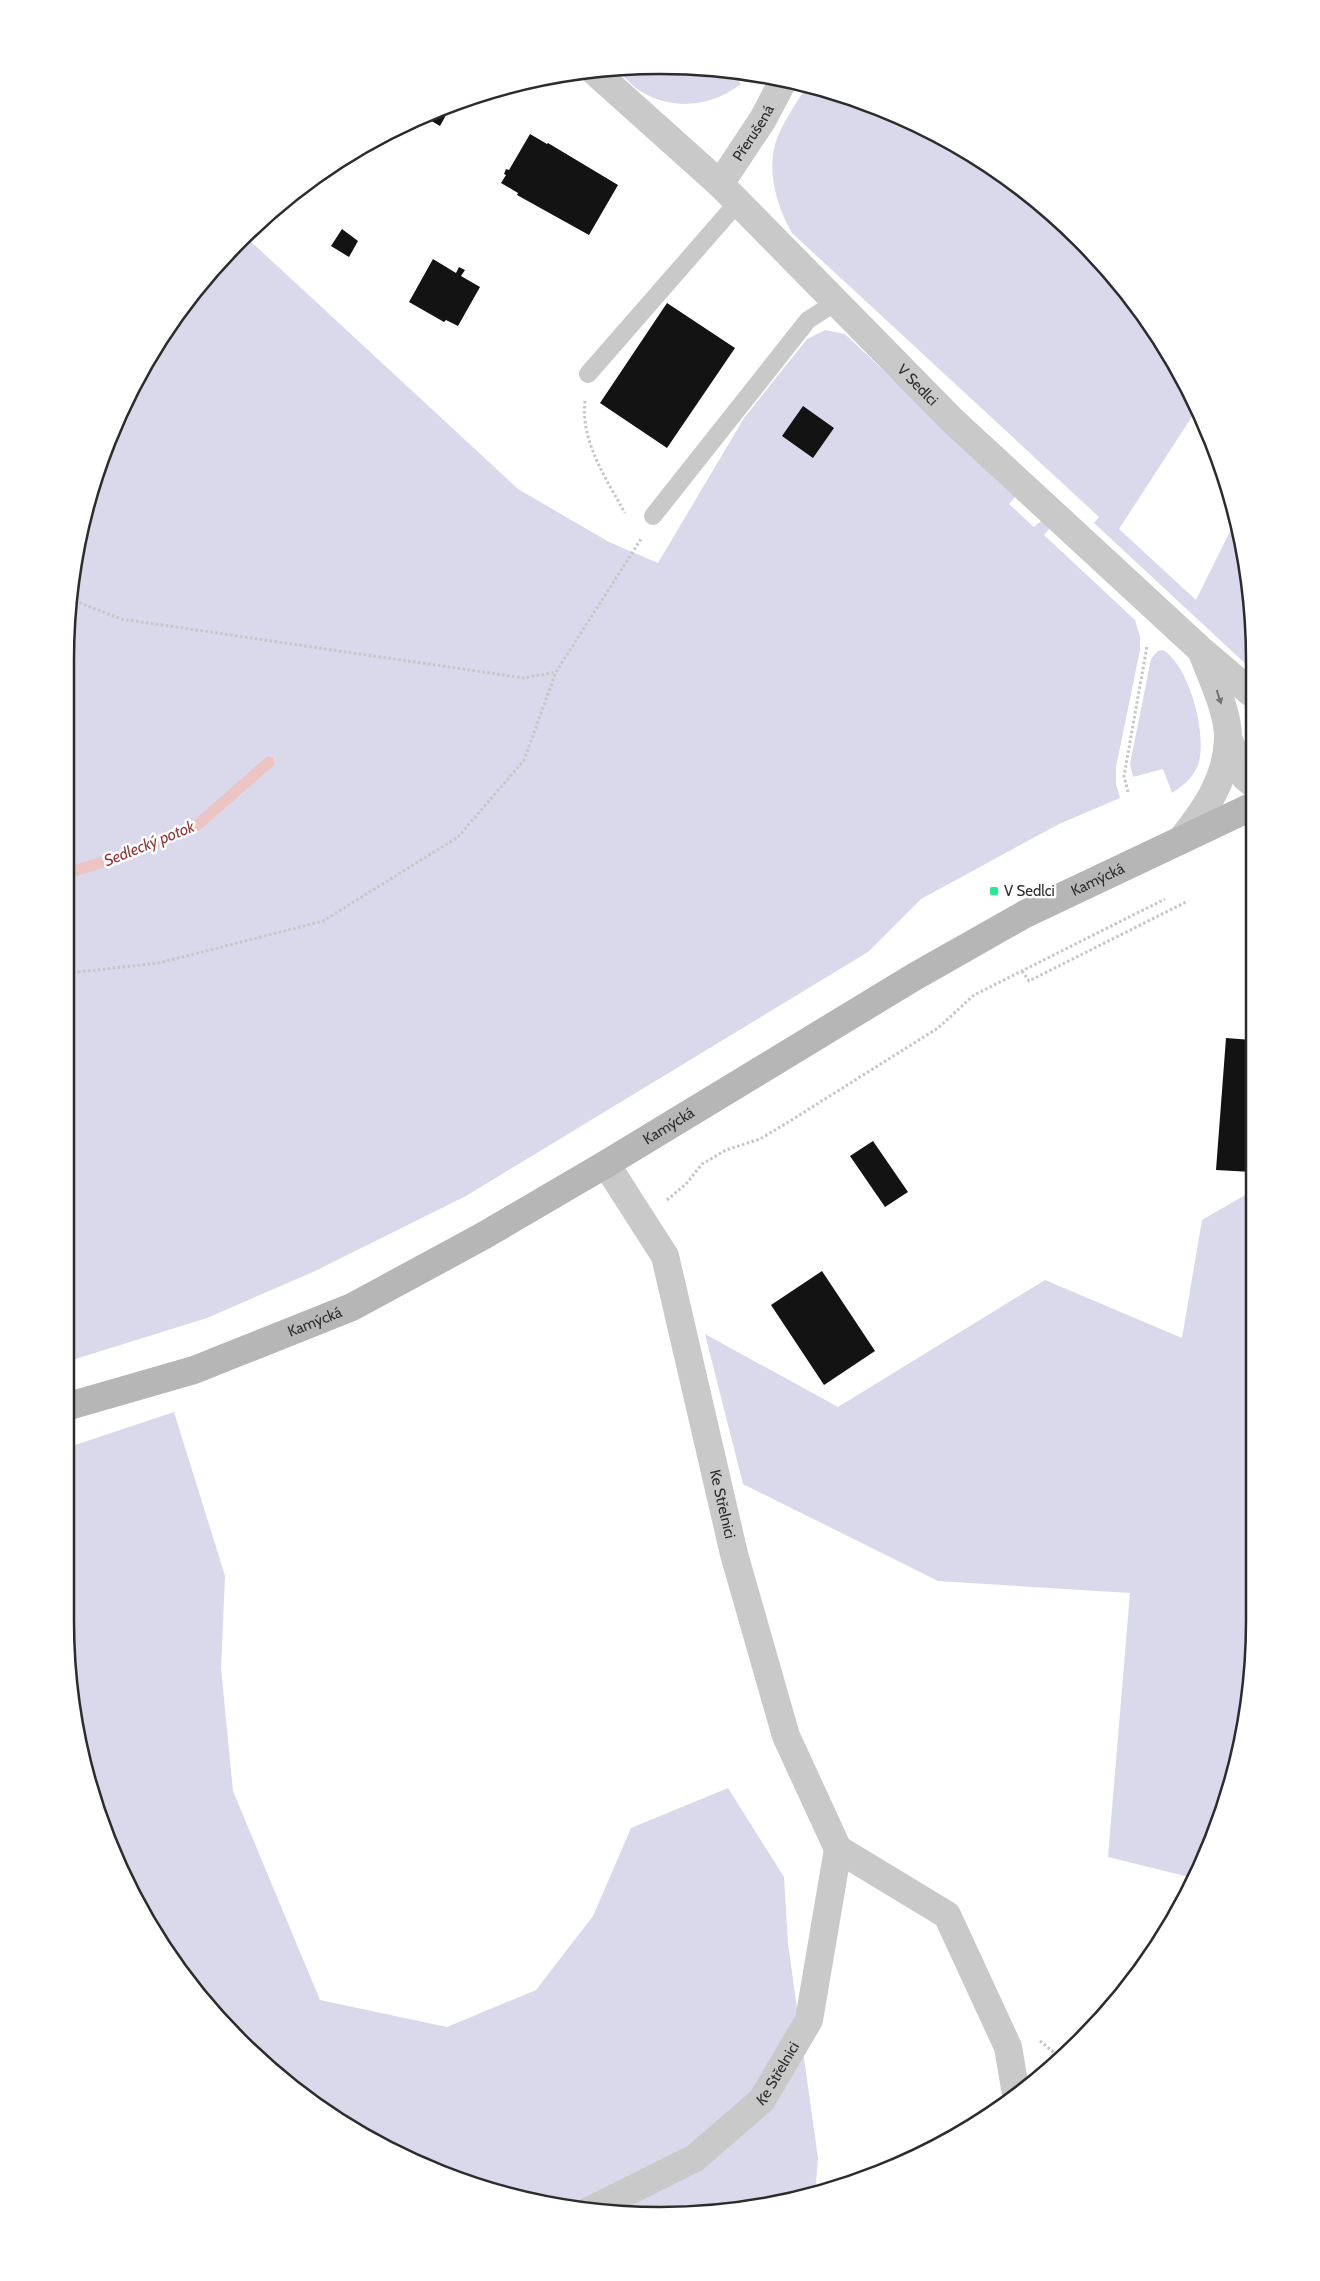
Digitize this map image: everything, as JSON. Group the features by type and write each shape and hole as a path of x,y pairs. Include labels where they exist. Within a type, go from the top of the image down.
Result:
{"main road":[{"name":"Kamýcká","path":"74,1405 194,1370 352,1307 483,1236 606,1164 914,977 1025,914 1246,809"}],"street":[{"name":"V Sedlci","path":"601,77 729,193 953,421 1202,651 1246,689"},
{"name":"Přerušená","path":"729,193 763,118 780,86"},
{"path":"1202,651 1220,699 1228,738 1246,778"},
{"path":"1181,840 1204,812 1222,778 1228,738"},
{"name":"Ke Střelnici","path":"603,2204 695,2158 762,2100 809,2020 838,1849 786,1736 734,1554 664,1256 606,1164"},
{"path":"838,1849 947,1915 1008,2047 1015,2087"}],"lane":[{"path":"588,374 729,193"},
{"path":"653,516 808,320 836,302"}],"path":[{"path":"588,374 583,414 595,457 626,515"},
{"path":"74,972 159,963 323,921 458,837 524,760 556,672 640,540 653,516"},
{"path":"635,532 640,540"},
{"path":"77,602 121,619 524,678 556,672"},
{"path":"1128,792 1124,776 1149,638"},
{"path":"642,1222 686,1184 702,1164 726,1150 760,1140 938,1028 974,994 1164,899"},
{"path":"1022,971 1029,981 1188,901"}],"shaded area":[{"path":"622,75 698,75 739,79 741,84 717,98 705,102 679,104 665,102 653,97 640,91"},
{"path":"803,92 884,118 919,134 953,152 1017,195 1075,245 1101,273 1147,334 1168,367 1193,416 1119,529 1196,600 1231,529 1241,583 1245,622 1246,664 1094,523 1099,517 792,233 781,211 772,173 774,148 791,111"},
{"path":"250,241 518,489 609,542 658,563 744,418 807,339 825,330 845,334 1016,496 1009,504 1034,527 1041,521 1050,528 1044,535 1135,620 1140,637 1140,650 1116,767 1116,784 1120,798 1059,824 921,899 868,952 466,1196 313,1272 207,1318 74,1359 75,622 85,546 105,472 118,436 134,401 152,367 173,334 219,273"},
{"path":"1163,650 1173,658 1189,686 1201,737 1198,765 1194,774 1172,793 1163,769 1133,777 1130,764 1151,659 1158,651"},
{"path":"1246,1194 1246,1621 1245,1659 1235,1735 1215,1809 1188,1877 1108,1857 1130,1593 938,1581 743,1484 705,1334 838,1407 1045,1280 1182,1338 1202,1220"},
{"path":"174,1412 225,1576 221,1668 233,1791 320,2000 447,2027 536,1990 593,1916 631,1828 728,1788 784,1877 788,1944 818,2158 816,2186 774,2196 737,2202 660,2207 583,2202 508,2187 436,2163 367,2129 303,2086 245,2036 195,1978 152,1914 118,1845 94,1773 85,1735 75,1659 74,1445"}],"building":[{"path":"446,114 440,126 431,120"},
{"path":"530,134 618,185 589,235 517,195 518,193 501,183 506,175 504,174 506,169 509,170"},
{"path":"342,229 358,241 349,257 331,246"},
{"path":"433,259 456,273 459,267 465,270 461,276 480,287 458,326 446,320 444,322 409,302"},
{"path":"667,303 735,348 667,448 600,403"},
{"path":"803,406 834,428 813,458 782,436"},
{"path":"1226,1038 1246,1040 1246,1172 1216,1170"},
{"path":"873,1141 908,1192 885,1207 850,1156"},
{"path":"822,1271 875,1351 824,1385 771,1305"}],"waterway":[{"name":"Sedlecký potok","path":"74,871 110,860 196,826 269,762"}],"place":[{"name":"V Sedlci","path":"994,891"}]}
